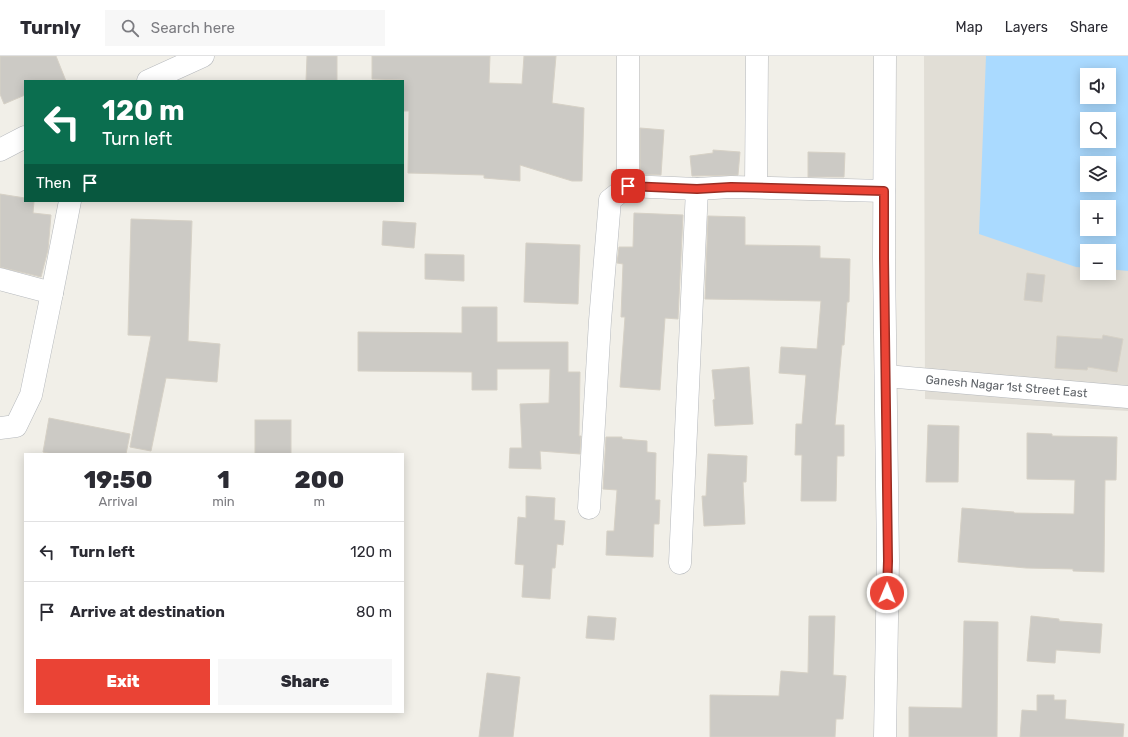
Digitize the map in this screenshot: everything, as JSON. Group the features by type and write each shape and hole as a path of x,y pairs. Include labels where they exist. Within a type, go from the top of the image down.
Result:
{"street":[{"path":"150,80 203,56"},
{"path":"628,56 628,186"},
{"path":"756,187 757,56"},
{"path":"885,56 884,191 888,561 885,737"},
{"path":"0,150 24,138"},
{"path":"589,508 600,322 610,200 628,186 697,189 756,187 884,191"},
{"path":"680,563 697,189"},
{"path":"0,428 16,426 31,395 70,202"},
{"path":"0,279 52,293"},
{"name":"Ganesh Nagar 1st Street East","path":"886,376 1128,397"}],"shaded area":[{"path":"924,56 1128,56 1128,411 925,399"}],"water":[{"path":"986,56 1128,56 1128,271 1116,270 1116,244 1080,244 1080,267 979,234"}],"building":[{"path":"0,56 56,56 66,80 24,80 24,95 4,104 0,94"},
{"path":"307,56 337,56 337,80 306,80"},
{"path":"372,56 490,56 489,83 522,84 524,56 556,56 552,103 584,108 582,181 572,181 520,165 520,181 484,178 484,175 408,173 409,111 404,111 404,80 372,79"},
{"path":"640,128 664,130 661,175 640,174"},
{"path":"713,150 740,152 738,175 692,176 690,156 713,153"},
{"path":"808,152 845,153 844,177 808,177"},
{"path":"0,194 24,198 24,202 34,202 33,213 51,215 48,250 41,277 0,267"},
{"path":"634,213 683,215 678,319 665,318 660,390 620,387 625,317 621,317 623,264 617,263 619,247 633,247"},
{"path":"708,216 745,217 745,245 820,246 820,258 850,259 849,302 847,302 844,345 842,345 835,425 844,425 844,456 837,456 836,501 801,501 802,455 795,455 796,424 802,424 806,375 779,373 781,347 817,349 821,301 705,299"},
{"path":"131,219 192,221 188,341 220,344 217,382 166,378 151,451 130,447 151,336 128,335"},
{"path":"383,221 416,223 414,248 382,245"},
{"path":"526,243 580,245 578,304 524,302"},
{"path":"425,254 464,255 464,281 425,279"},
{"path":"1027,273 1045,275 1042,302 1024,300"},
{"path":"462,307 497,307 497,342 568,342 568,372 580,372 580,454 540,451 541,469 509,468 510,448 522,448 520,404 549,403 550,369 497,369 497,390 472,390 472,372 358,371 358,332 462,333"},
{"path":"1103,335 1123,339 1117,372 1088,367 1087,370 1055,368 1057,336 1102,339"},
{"path":"749,367 753,424 715,426 713,400 715,399 712,370"},
{"path":"49,418 130,434 126,453 43,452"},
{"path":"255,420 291,420 291,453 255,453"},
{"path":"928,425 959,426 958,482 926,482"},
{"path":"1027,433 1052,434 1052,436 1117,437 1116,480 1105,480 1104,572 1073,571 1073,569 1026,568 958,562 962,508 1014,513 1074,514 1075,480 1027,479"},
{"path":"606,437 622,437 622,439 647,441 647,452 656,453 655,500 660,500 659,524 654,524 653,557 606,555 607,531 614,531 617,490 603,489"},
{"path":"708,454 747,456 746,482 743,482 745,524 704,526 702,496 706,496"},
{"path":"526,496 555,498 554,520 565,521 563,545 557,544 555,568 552,568 550,599 522,597 524,565 515,564 518,517 526,518"},
{"path":"588,616 616,618 614,640 586,638"},
{"path":"809,616 835,616 833,675 846,676 843,719 836,719 835,737 710,737 710,695 779,696 781,671 808,673"},
{"path":"1031,616 1059,619 1059,621 1102,624 1100,653 1056,650 1055,663 1027,661"},
{"path":"964,621 998,622 997,737 909,737 909,707 962,708"},
{"path":"487,673 520,677 513,737 479,737"},
{"path":"1037,695 1054,695 1054,700 1066,700 1065,719 1124,724 1123,737 1020,737 1022,710 1037,711"}],"route":[{"path":"628,186 697,189 731,187 884,191 888,561 887,593"}]}
